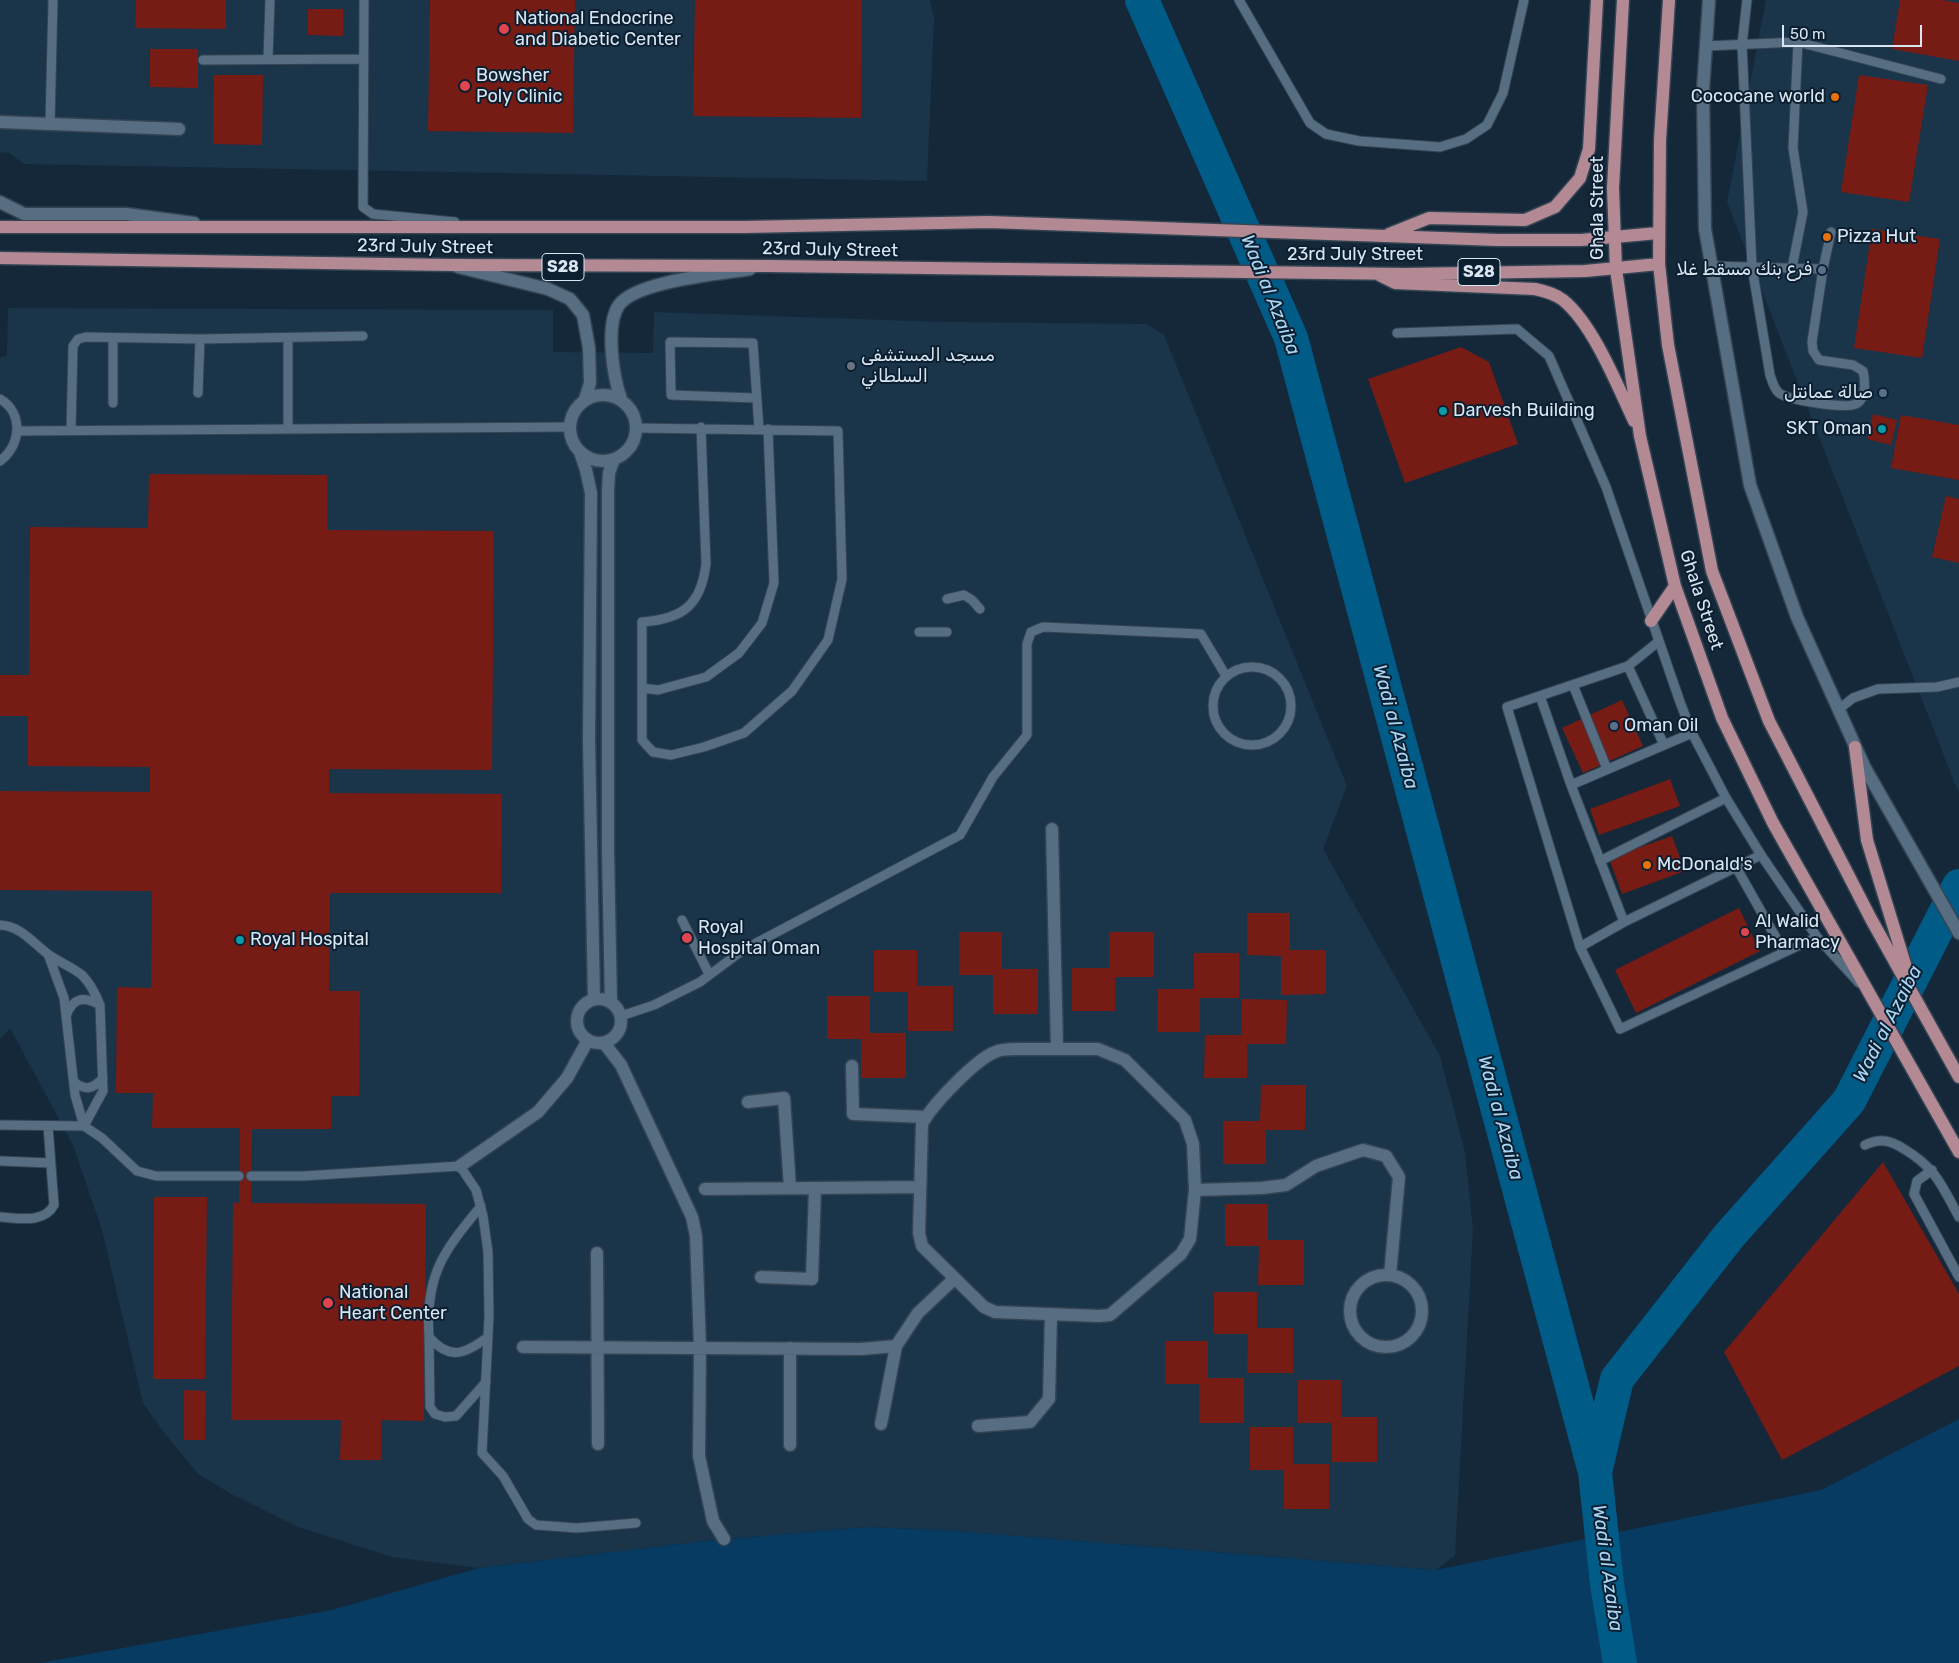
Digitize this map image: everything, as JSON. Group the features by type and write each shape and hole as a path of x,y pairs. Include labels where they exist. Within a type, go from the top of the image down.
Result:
{"main road":[{"path":"1382,237 1429,218 1525,220 1555,207 1580,178 1589,149 1597,0"},
{"name":"Ghala Street","path":"1623,0 1613,188 1616,269 1640,436 1675,586 1722,718 1773,823 1959,1152"},
{"name":"Ghala Street","path":"1669,0 1660,140 1659,264 1668,345 1712,571 1770,721 1918,1006 1959,1077"},
{"name":"23rd July Street","path":"0,227 744,227 989,222 1382,237 1563,240 1614,238 1658,233"},
{"name":"23rd July Street","path":"0,258 451,265 769,266 1374,273 1616,269 1659,264"},
{"path":"1374,273 1395,283 1535,289 1548,292 1563,300 1591,334 1640,436"},
{"path":"1651,621 1675,586"},
{"path":"1855,747 1867,840 1918,1006"},
{"path":"1942,1047 1959,1061"}],"street":[{"path":"1709,0 1703,90 1705,229 1750,485 1797,617 1855,747 1870,777 1959,932"},
{"path":"0,122 179,129"},
{"path":"0,202 24,214 126,214 227,227"},
{"path":"451,265 548,289 570,299 583,315 589,348 590,383 585,399"},
{"path":"621,399 615,382 612,346 613,316 620,303 646,287 769,266"},
{"path":"594,999 589,740 590,493 586,470 580,452 570,436 569,427 571,416 576,407 585,399 603,394 621,399 629,406 635,416 637,428 630,447 614,459 609,473 608,491 608,842 611,1002"},
{"path":"580,452 596,460 614,459"},
{"path":"1052,829 1057,1049"},
{"path":"594,999 611,1002 616,1006 621,1016 621,1023 616,1036 604,1043 588,1040 580,1033 577,1019 582,1007 594,999"},
{"path":"460,1166 538,1112 567,1078 588,1040"},
{"path":"604,1043 621,1065 692,1217 696,1236 700,1347 699,1456 713,1521 724,1539"},
{"path":"1057,1049 1098,1049 1125,1060 1185,1120 1193,1144 1195,1190 1190,1239 1182,1254 1120,1309 1110,1315 995,1312 984,1307 922,1246 919,1233 922,1124 930,1110 975,1066 995,1051 1057,1049"},
{"path":"852,1066 853,1114 926,1117"},
{"path":"748,1102 784,1098 790,1188"},
{"path":"1195,1190 1262,1188 1286,1185 1316,1166 1363,1150 1386,1156 1399,1177 1390,1275"},
{"path":"705,1188 920,1187"},
{"path":"761,1277 812,1279 815,1188"},
{"path":"598,1253 598,1444"},
{"path":"1390,1275 1402,1278 1412,1286 1419,1296 1422,1308 1421,1320 1416,1332 1407,1340 1395,1345 1383,1346 1372,1344 1355,1329 1351,1307 1353,1296 1368,1280 1390,1275"},
{"path":"881,1424 896,1346 918,1313 954,1278"},
{"path":"978,1426 1030,1422 1049,1399 1051,1314"},
{"path":"523,1347 860,1349 896,1346"},
{"path":"790,1348 790,1445"}],"lane":[{"path":"50,124 53,0"},
{"path":"268,59 270,0"},
{"path":"364,0 363,207 373,214 504,227"},
{"path":"1238,0 1310,123 1326,134 1359,141 1440,147 1466,139 1487,125 1503,93 1524,0"},
{"path":"1747,0 1742,45 1752,267 1770,375 1777,392 1787,398 1841,405 1856,404 1860,400 1866,385 1863,371 1853,365 1819,360 1814,352 1812,342 1823,269 1831,232"},
{"path":"1706,46 1798,42 1941,79"},
{"path":"1792,268 1803,212 1793,148 1798,42"},
{"path":"203,60 363,59"},
{"path":"1711,266 1823,269"},
{"path":"1397,333 1517,329 1549,356 1606,487 1658,642 1692,733 1726,798 1761,855 1817,937 1867,992"},
{"path":"71,431 73,346 78,339 86,337 113,339 200,339 363,336"},
{"path":"288,338 288,429"},
{"path":"113,339 113,403"},
{"path":"198,393 200,339"},
{"path":"756,398 671,395 670,342 753,343 759,429"},
{"path":"0,399 12,409 18,431 16,442 10,452 0,461"},
{"path":"18,431 569,427"},
{"path":"637,428 700,427 838,431 842,579 828,640 792,690 744,733 704,747 671,755 653,752 642,740 642,622 665,620 683,612 694,601 704,584 706,564 700,427"},
{"path":"642,688 665,689 706,677 740,653 762,623 774,583 768,430"},
{"path":"947,600 964,596 972,600 980,609"},
{"path":"621,1016 654,1005 700,982 751,946 960,835 993,778 1027,735 1026,644 1031,632 1043,627 1201,634 1226,676"},
{"path":"919,632 947,632"},
{"path":"1658,642 1628,666 1507,707 1580,947 1620,1029 1817,937"},
{"path":"1628,666 1664,746"},
{"path":"1251,667 1264,668 1276,674 1285,684 1290,696 1291,710 1288,722 1280,733 1269,741 1257,744 1244,744 1233,740 1223,732 1216,722 1213,710 1214,697 1218,686 1226,676 1238,669 1251,667"},
{"path":"1838,710 1853,698 1878,689 1936,687 1959,682"},
{"path":"1573,685 1607,769"},
{"path":"1540,696 1571,785 1624,922"},
{"path":"1571,785 1692,733"},
{"path":"1600,861 1726,798"},
{"path":"1580,947 1624,922 1761,855"},
{"path":"1736,867 1784,952"},
{"path":"682,920 709,974"},
{"path":"0,924 9,925 30,938 48,954 82,976 94,992 100,1005 104,1091 84,1126"},
{"path":"48,954 64,998 74,1082 84,1126"},
{"path":"66,1016 70,1006 76,1000 83,998 100,1005"},
{"path":"74,1082 86,1089 92,1088 103,1078"},
{"path":"0,1125 84,1126 102,1138 137,1171 156,1176 239,1176"},
{"path":"0,1217 40,1218 51,1210 54,1205 48,1126"},
{"path":"1864,1145 1882,1140 1892,1142 1925,1162 1932,1170 1959,1218"},
{"path":"0,1161 51,1163"},
{"path":"251,1176 304,1176 460,1166 476,1190 488,1252 488,1337 482,1453 503,1476 528,1519 536,1525 577,1528 636,1522"},
{"path":"1932,1170 1917,1181 1914,1194 1959,1277"},
{"path":"480,1206 450,1243 438,1266 429,1292 430,1408 435,1414 445,1417 456,1416 486,1382"},
{"path":"428,1337 439,1349 454,1353 470,1351 488,1337"}],"shaded area":[{"name":"Bowsher Poly Clinic","path":"0,0 930,0 934,19 927,181 24,164 9,153 0,152"},
{"path":"1766,0 1959,0 1959,794 1727,202"},
{"name":"Royal Hospital Oman","path":"8,308 553,310 553,352 653,353 654,312 944,322 1146,324 1164,335 1347,786 1323,849 1440,1056 1465,1152 1473,1229 1455,1555 1436,1570 945,1530 866,1527 705,1541 479,1568 392,1557 298,1527 233,1495 198,1474 143,1403 102,1230 73,1145 10,1028 0,1040 0,357 7,356"},
{"path":"1959,1419 1959,1663 40,1663 332,1610 479,1568 705,1541 866,1527 945,1530 1436,1570 1821,1490"}],"building":[{"path":"136,0 226,0 226,29 135,28"},
{"path":"430,0 575,0 573,133 428,131"},
{"path":"695,0 862,0 861,118 693,116"},
{"path":"1900,0 1942,0 1959,3 1959,61 1892,49"},
{"path":"308,9 343,9 343,36 308,35"},
{"path":"150,49 198,49 198,88 150,87"},
{"path":"214,75 263,75 262,145 213,144"},
{"path":"1859,75 1928,85 1909,202 1841,192"},
{"path":"1872,229 1940,239 1922,358 1854,348"},
{"name":"Darvesh Building","path":"1461,347 1489,362 1518,444 1405,483 1368,379"},
{"name":"SKT Oman","path":"1873,414 1897,420 1891,445 1867,439"},
{"path":"1901,415 1959,425 1959,480 1891,468"},
{"name":"Royal Hospital","path":"149,474 327,475 327,530 494,531 492,770 329,769 329,793 502,794 501,893 330,893 329,991 360,991 359,1096 331,1096 331,1129 252,1129 251,1203 426,1204 424,1421 381,1420 381,1460 340,1460 341,1420 231,1420 233,1203 239,1203 240,1128 152,1128 153,1093 116,1093 117,987 151,988 152,891 0,890 0,791 150,792 150,767 28,766 28,716 0,716 0,675 29,675 30,527 148,528"},
{"path":"1946,496 1959,499 1959,563 1932,557"},
{"path":"1622,700 1643,746 1583,773 1562,728"},
{"path":"1670,779 1680,806 1599,835 1590,809"},
{"name":"McDonald's","path":"1672,836 1685,871 1622,894 1609,858"},
{"path":"1739,908 1760,951 1636,1013 1615,970"},
{"path":"1247,913 1290,913 1290,950 1326,950 1326,994 1281,995 1281,956 1247,955"},
{"path":"959,932 1002,932 1002,969 1038,969 1038,1014 993,1014 993,975 959,975"},
{"path":"1109,932 1154,932 1154,977 1115,977 1115,1011 1072,1011 1072,968 1109,968"},
{"path":"874,950 917,950 917,986 953,986 953,1031 908,1031 908,992 874,992"},
{"path":"1194,953 1239,953 1239,998 1200,998 1200,1032 1157,1032 1158,989 1194,989"},
{"path":"827,996 870,996 870,1033 906,1033 906,1078 861,1078 861,1039 827,1039"},
{"path":"1242,999 1287,1000 1286,1044 1247,1044 1247,1078 1204,1078 1205,1035 1241,1035"},
{"path":"1261,1085 1306,1085 1305,1130 1266,1130 1266,1164 1223,1164 1223,1121 1260,1121"},
{"path":"1883,1162 1959,1294 1959,1366 1782,1460 1724,1352"},
{"path":"154,1197 207,1197 205,1379 153,1379"},
{"path":"1225,1204 1268,1204 1268,1240 1304,1240 1304,1285 1258,1285 1259,1246 1225,1246"},
{"path":"1214,1292 1257,1292 1257,1328 1293,1328 1293,1373 1247,1373 1248,1334 1214,1334"},
{"path":"1165,1341 1208,1341 1208,1378 1244,1378 1244,1423 1199,1423 1199,1384 1165,1384"},
{"path":"1298,1380 1341,1380 1341,1417 1377,1417 1377,1462 1332,1462 1332,1423 1298,1423"},
{"path":"184,1390 206,1391 205,1440 184,1440"},
{"path":"1250,1427 1293,1427 1293,1464 1329,1464 1329,1509 1284,1509 1284,1470 1250,1470"}],"waterway":[{"name":"Wadi al Azaiba","path":"1142,0 1291,338 1595,1472"},
{"name":"Wadi al Azaiba","path":"1620,1663 1607,1584 1595,1472 1617,1379 1729,1236 1849,1101 1959,886"}],"place":[{"name":"National Endocrine and Diabetic Center","path":"504,29"},
{"name":"Bowsher Poly Clinic","path":"465,86"},
{"name":"Cococane world","path":"1835,97"},
{"name":"Pizza Hut","path":"1827,237"},
{"name":"فرع بنك مسقط غلا","path":"1822,270"},
{"name":"مسجد المستشفى السلطاني","path":"851,366"},
{"name":"صالة عمانتل","path":"1883,393"},
{"name":"Darvesh Building","path":"1443,411"},
{"name":"SKT Oman","path":"1882,429"},
{"name":"Oman Oil","path":"1614,726"},
{"name":"McDonald's","path":"1647,865"},
{"name":"Al Walid Pharmacy","path":"1745,932"},
{"name":"Royal Hospital Oman","path":"687,938"},
{"name":"Royal Hospital","path":"240,940"},
{"name":"National Heart Center","path":"328,1303"}]}
